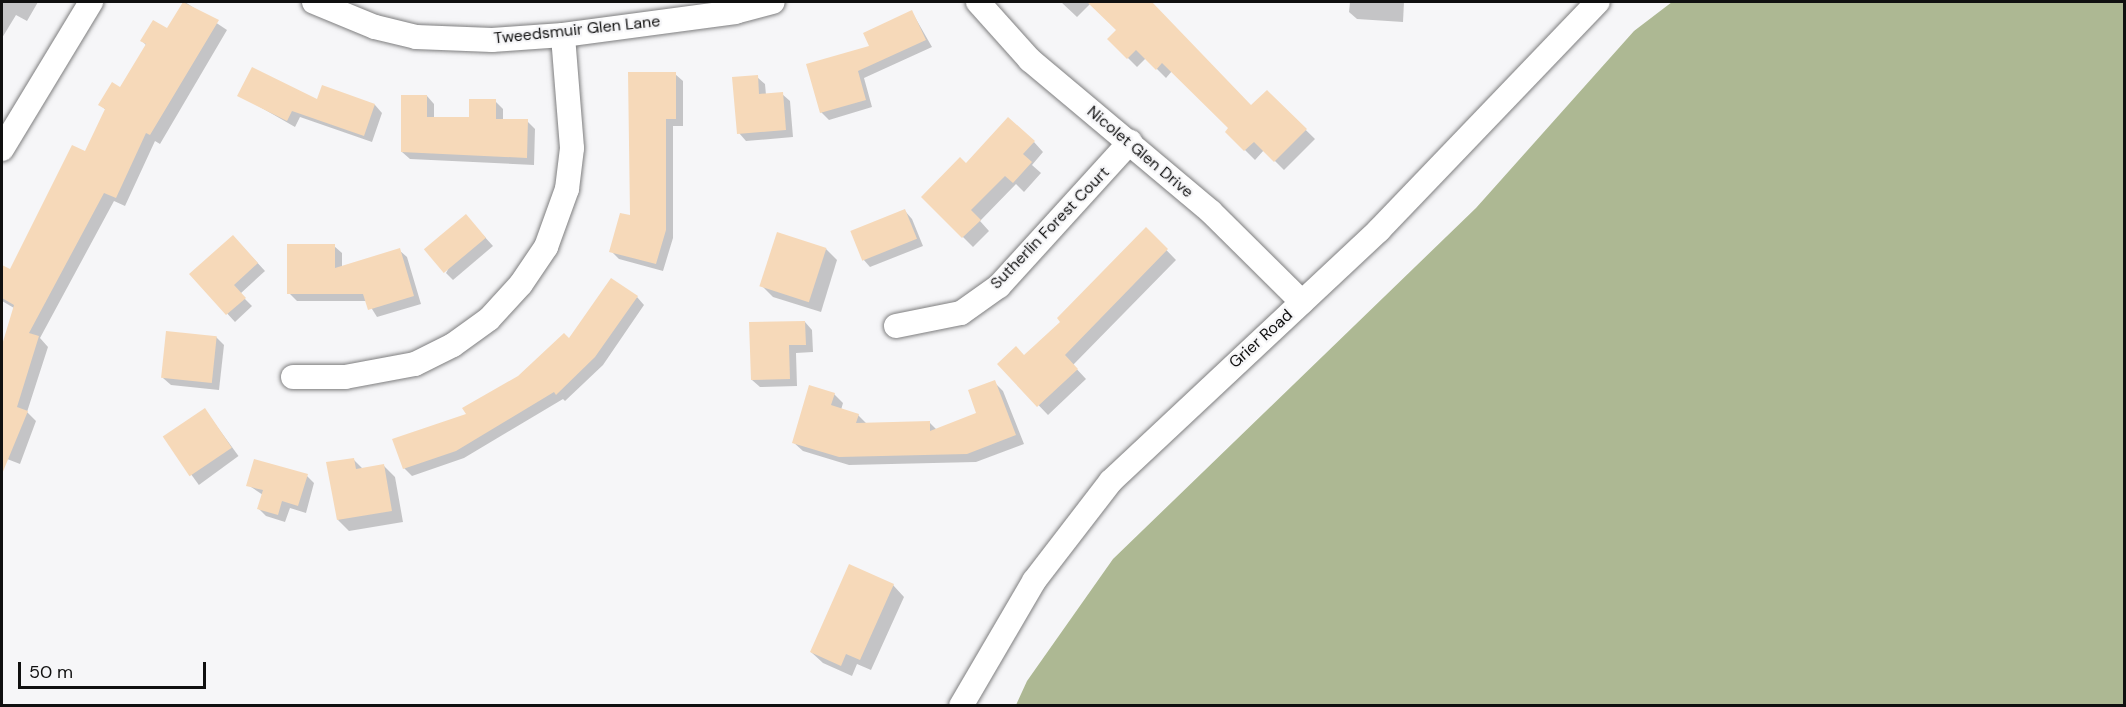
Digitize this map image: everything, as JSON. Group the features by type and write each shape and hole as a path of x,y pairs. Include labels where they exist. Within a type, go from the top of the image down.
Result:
{"street":[{"path":"2,149 91,2"},
{"name":"Tweedsmuir Glen Lane","path":"314,2 375,27 416,37 492,40 563,35 735,12 773,2"},
{"name":"Nicolet Glen Drive","path":"978,2 1030,60 1211,212 1302,302"},
{"name":"Grier Road","path":"961,705 1034,581 1085,512 1120,473 1379,230 1598,2"},
{"path":"293,377 345,377 415,364 453,345 489,319 521,284 546,247 567,189 572,148 563,35"},
{"name":"Sutherlin Forest Court","path":"896,326 961,313 999,286 1130,142"}],"green space":[{"path":"1672,2 2124,2 2124,705 1016,705 1027,681 1113,559 1476,208 1634,31"}],"building":[{"path":"183,2 219,20 150,135 146,133 116,198 104,193 29,333 39,336 17,407 28,411 2,474 2,345 14,305 2,298 2,265 10,269 72,145 85,151 105,109 98,105 112,82 120,87 146,44 140,41 153,20 167,28"},
{"path":"1087,2 1152,2 1251,105 1267,90 1307,129 1274,162 1254,142 1244,151 1225,132 1228,128 1162,63 1156,70 1136,50 1127,59 1107,39 1116,30"},
{"path":"912,10 926,40 858,71 866,100 820,113 806,64 869,46 863,33"},
{"path":"252,67 317,99 322,85 375,104 364,136 292,111 287,121 237,96"},
{"path":"628,72 676,72 676,119 666,119 666,230 656,264 609,252 620,213 630,215"},
{"path":"758,75 759,94 783,92 786,130 737,134 732,77"},
{"path":"401,95 427,95 427,117 469,117 469,99 496,99 496,119 528,119 527,158 401,152"},
{"path":"1008,117 1035,141 1023,154 1032,162 1013,183 1005,176 971,210 981,220 962,238 921,197 960,157 966,163"},
{"path":"905,209 917,239 862,261 850,231"},
{"path":"466,214 486,238 444,273 424,249"},
{"path":"1146,227 1168,249 1065,355 1078,369 1037,407 997,364 1016,346 1024,355 1060,322 1057,318"},
{"path":"777,232 826,248 809,302 759,286"},
{"path":"233,235 258,263 234,285 246,298 226,315 189,274"},
{"path":"287,244 335,244 335,268 400,248 414,296 368,310 363,294 287,294"},
{"path":"611,278 638,296 595,357 556,395 554,392 456,451 403,469 392,439 466,414 462,408 518,376 564,333 569,338"},
{"path":"805,321 806,345 789,345 790,379 751,380 749,322"},
{"path":"166,331 217,336 212,383 161,378"},
{"path":"995,380 1016,435 967,454 839,457 792,443 809,385 835,393 831,405 859,414 856,423 930,421 930,431 976,413 968,390"},
{"path":"205,408 232,448 190,476 163,437"},
{"path":"354,458 356,469 384,464 392,511 337,520 326,462"},
{"path":"254,459 308,474 298,506 282,501 278,515 257,509 263,490 246,486"},
{"path":"849,564 894,584 860,660 846,654 841,666 810,652"}]}
